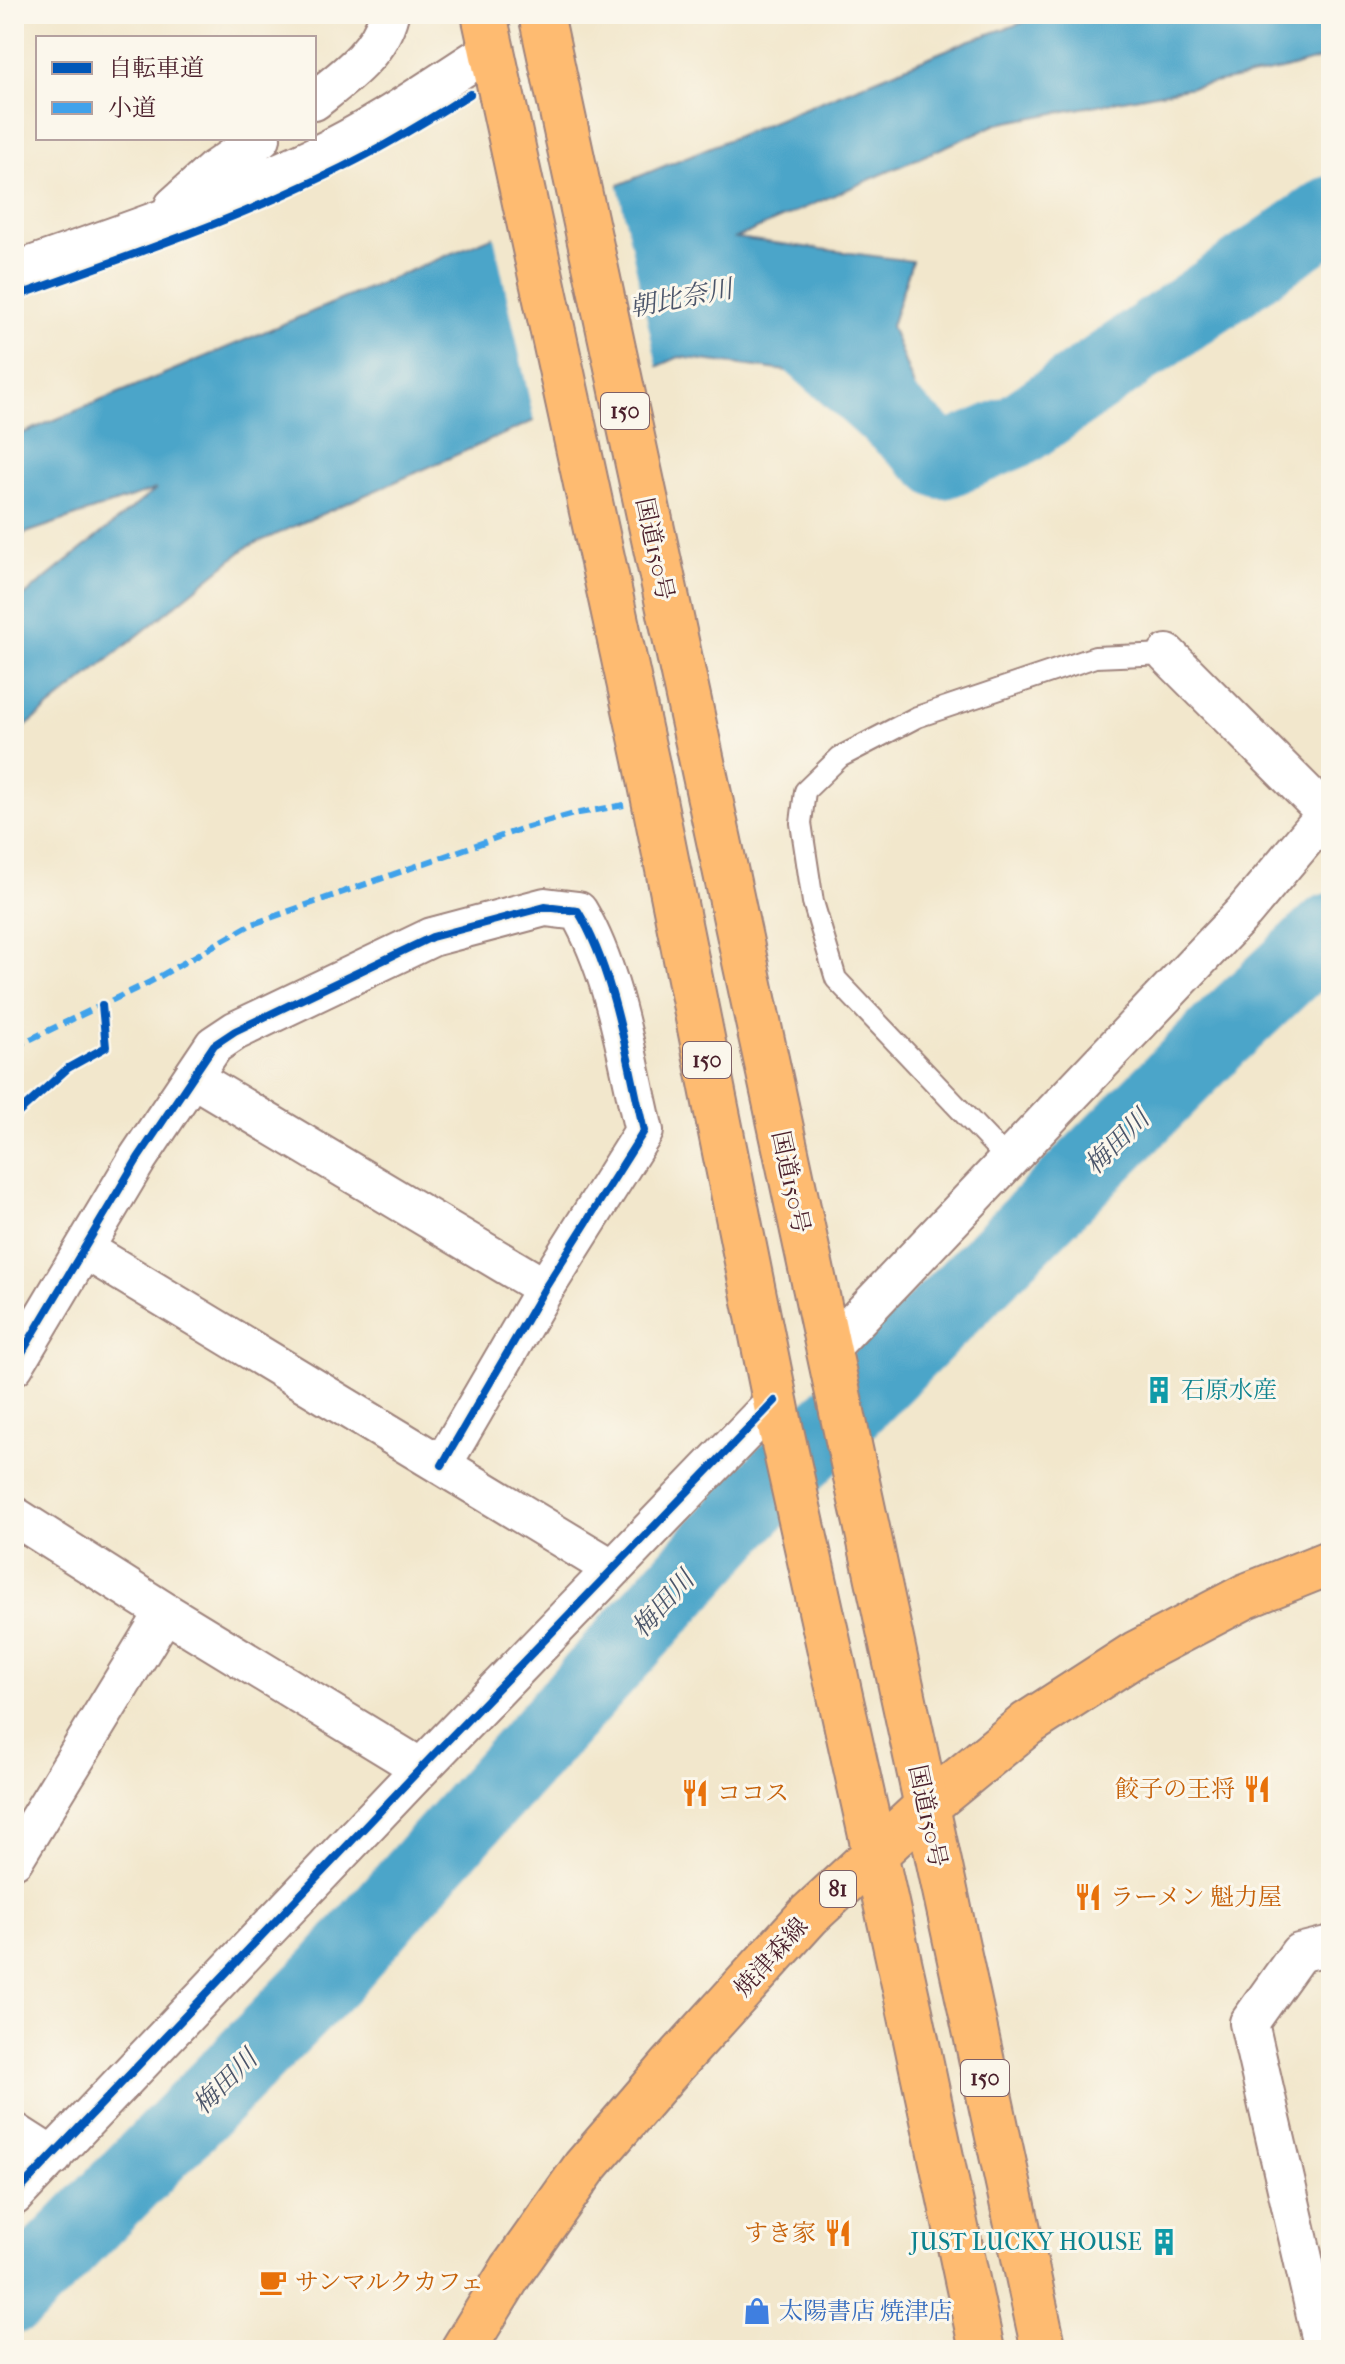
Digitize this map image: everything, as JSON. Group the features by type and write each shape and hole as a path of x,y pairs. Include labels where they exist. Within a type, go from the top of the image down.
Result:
{"main road":[{"name":"国道150号","path":"541,14 1044,2350"},
{"name":"150","path":"488,31 646,760 778,1415 982,2350"},
{"name":"焼津森線","path":"463,2350 512,2270 585,2167 809,1915 926,1807 1027,1724 1137,1653 1246,1596 1331,1562"}],"street":[{"path":"316,99 370,52 385,29 389,14"},
{"path":"14,272 229,194 330,148 404,107 488,31"},
{"path":"157,221 214,170 258,140"},
{"path":"831,1364 1008,1160 1244,912 1328,816 1167,654"},
{"path":"14,1366 138,1158 214,1045 235,1031 432,937 545,907 578,911 590,931 614,1003 644,1131 545,1288 442,1465"},
{"path":"193,1078 545,1288"},
{"path":"84,1249 613,1569"},
{"path":"14,2196 613,1569 778,1415"},
{"path":"14,1516 421,1768"},
{"path":"14,1859 165,1612"},
{"path":"1324,2350 1249,2023 1299,1953 1331,1945"},
{"path":"14,2132 53,2157"}],"lane":[{"path":"1008,1160 836,979 813,902 801,823 805,791 840,757 917,717 1095,657 1167,654"}],"water":[{"path":"1048,14 1331,14 1331,56 1282,70 997,124 736,238 912,261 891,326 943,462 849,379 679,357 247,547 14,736 14,604 156,489 14,537 14,437 968,41"}],"pier":[{"path":"617,181 658,370 535,425 493,232"}],"waterway":[{"name":"朝比奈川","path":"777,314 943,462 1018,430 1331,213"},
{"name":"梅田川","path":"14,2297 331,1974 745,1513 1220,1035 1331,930"}],"marked path":[{"path":"14,1047 148,983 250,925 524,828 574,814 624,805"}],"cycle path":[{"path":"14,297 284,195 383,146 470,94"},
{"path":"14,1366 138,1158 214,1045 235,1031 432,937 545,907 578,911 591,935 611,989 644,1131 545,1288 442,1465"},
{"path":"14,1117 68,1068 106,1047 102,1005"},
{"path":"14,2196 775,1401"}],"place":[{"name":"石原水産","path":"1159,1390"},
{"name":"餃子の王将","path":"1257,1789"},
{"name":"ココス","path":"695,1793"},
{"name":"ラーメン 魁力屋","path":"1088,1897"},
{"name":"すき家","path":"838,2233"},
{"name":"JUST LUCKY HOUSE","path":"1164,2242"},
{"name":"サンマルクカフェ","path":"273,2282"},
{"name":"太陽書店 焼津店","path":"757,2311"}]}
